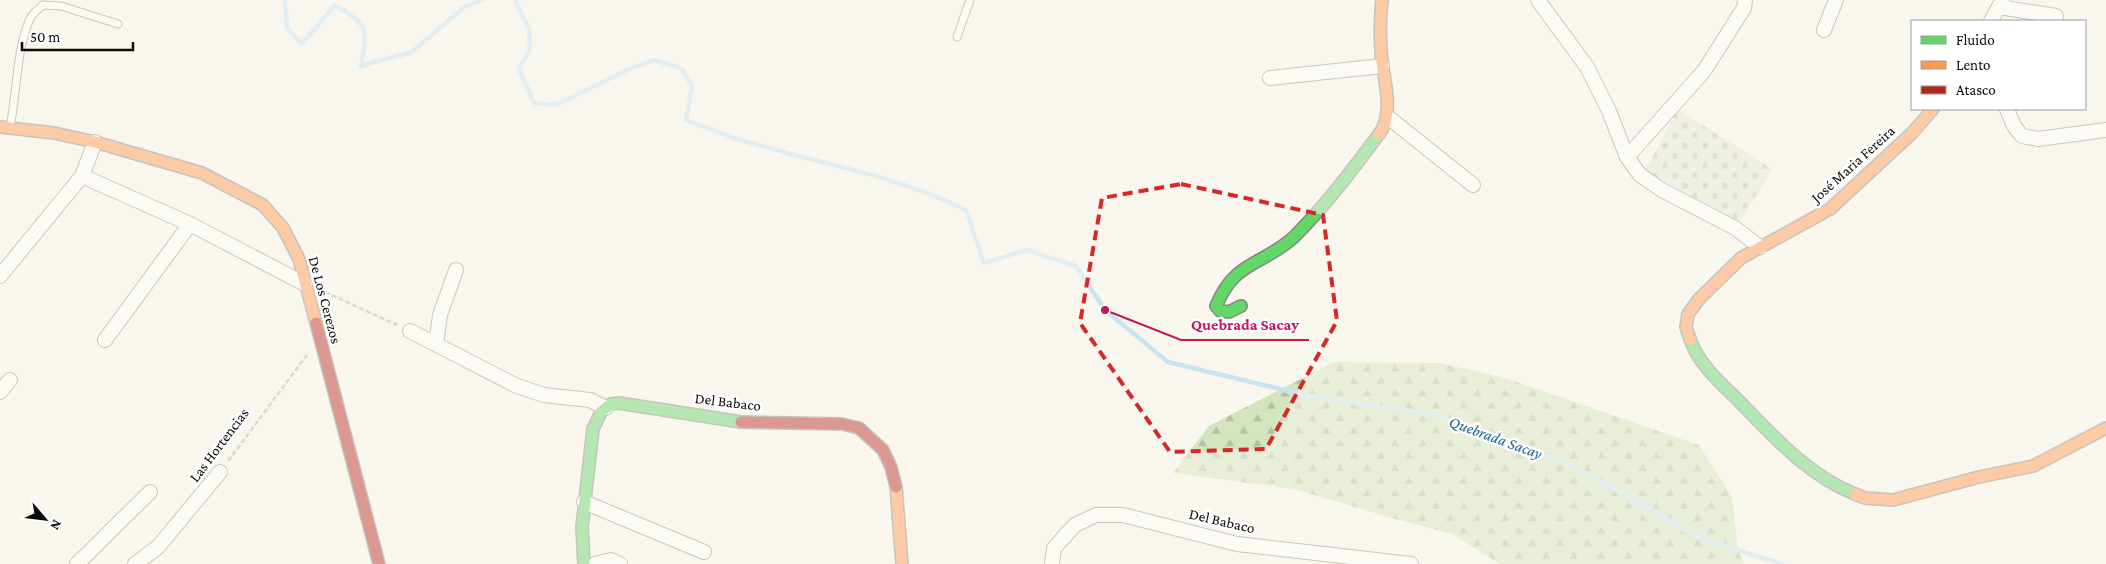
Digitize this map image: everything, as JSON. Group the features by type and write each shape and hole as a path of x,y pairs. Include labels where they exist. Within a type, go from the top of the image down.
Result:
{"street":[{"path":"1241,306 1229,312 1220,311 1216,306 1228,280 1240,270 1285,244 1311,219 1383,129 1388,117 1382,66 1380,22 1382,0"},
{"path":"1538,0 1587,67 1609,111 1627,157 1640,175 1662,190 1735,228 1760,247"},
{"path":"1627,157 1704,71 1744,8 1745,0"},
{"path":"1824,30 1836,0"},
{"path":"1992,20 2001,4 2056,16"},
{"path":"1270,78 1382,66"},
{"name":"José Maria Fereira","path":"1932,110 1911,134 1830,209 1777,240 1741,258 1699,299 1688,314 1686,327 1693,348 1712,374 1787,451 1818,475 1838,487 1865,498 1894,500 1979,477 2033,466 2106,428"},
{"path":"2007,110 2014,126 2022,136 2038,139 2106,130"},
{"path":"1388,117 1474,185"},
{"name":"De Los Cerezos","path":"5,127 54,133 95,142 202,173 263,205 283,228 299,259 379,564"},
{"path":"0,276 82,176 95,142"},
{"path":"82,176 190,224 306,284"},
{"path":"105,340 190,224"},
{"path":"436,344 440,315 456,270"},
{"path":"410,330 517,386 544,395 590,400 606,408 598,417 593,429 582,528 584,564"},
{"path":"0,392 10,380"},
{"name":"Del Babaco","path":"606,408 618,403 747,423 842,424 859,428 883,450 891,466 896,484 902,564"},
{"name":"Las Hortencias","path":"135,564 158,547 220,472"},
{"path":"77,564 150,492"},
{"path":"584,502 704,552"},
{"name":"Del Babaco","path":"1052,564 1054,548 1075,525 1096,515 1123,515 1237,544 1411,564"},
{"path":"595,564 611,560 620,564"}],"lane":[{"path":"957,37 970,0"},
{"path":"5,127 15,105 22,44 30,18 43,5 61,6 118,24"}],"path":[{"path":"306,284 410,330"},
{"name":"Las Hortencias","path":"220,472 320,338"}],"highlighted area":[{"path":"1181,184 1323,215 1337,321 1266,449 1170,452 1080,323 1102,198"}],"green space":[{"path":"1678,109 1772,169 1740,222 1645,171"},
{"path":"1334,362 1440,363 1502,377 1699,445 1732,497 1738,550 1744,564 1500,564 1452,534 1294,489 1173,473 1209,426"}],"waterway":[{"name":"Quebrada Sacay","path":"285,0 287,28 302,44 335,5 355,18 363,29 365,36 361,66 412,52 464,7 483,0"},
{"name":"Quebrada Sacay","path":"515,0 529,29 530,49 519,69 534,103 556,105 627,70 654,60 682,69 692,86 686,120 744,141 884,178 966,210 984,263 1027,250 1076,266 1105,310 1168,362 1309,396 1435,415 1567,464 1632,498 1697,537 1782,564"}],"traffic: fast":[{"path":"1241,306 1229,312 1220,311 1216,306 1223,291 1232,280 1250,265 1282,246 1306,225 1379,134"},
{"path":"1690,339 1698,356 1710,372 1777,440 1821,476 1855,494"},
{"path":"584,564 582,527 593,429 601,412 611,404 619,403 741,422"}],"traffic: slow":[{"path":"1379,134 1387,115 1387,93 1381,44 1382,0"},
{"path":"1690,339 1686,327 1688,314 1699,299 1741,258 1830,209 1911,134 1932,110"},
{"path":"0,127 54,133 95,142 202,173 263,205 283,228 299,259 316,323"},
{"path":"1855,494 1865,498 1893,500 1979,477 2033,466 2106,428"},
{"path":"896,487 902,564"}],"traffic: jam":[{"path":"316,323 379,564"},
{"path":"741,422 842,424 859,428 883,450 891,467 896,487"}],"place":[{"name":"Quebrada Sacay","path":"1105,310"}]}
